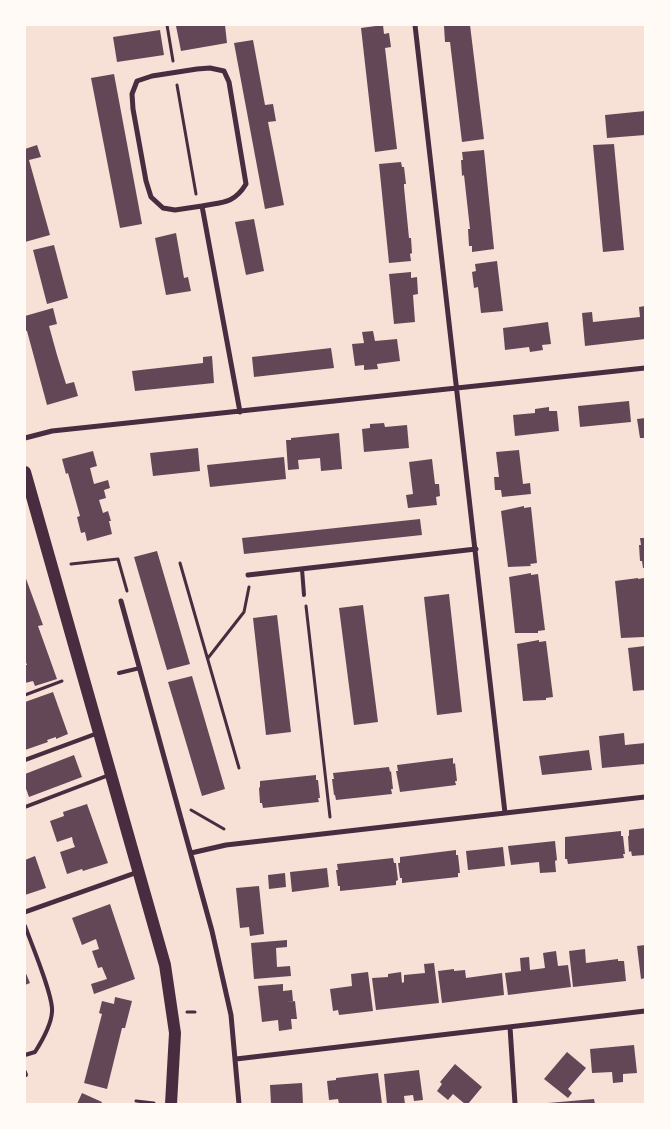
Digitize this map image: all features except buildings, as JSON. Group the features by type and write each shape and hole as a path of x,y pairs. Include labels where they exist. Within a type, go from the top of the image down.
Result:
{"main road":[{"path":"25,472 165,965 175,1032 171,1104"}],"street":[{"path":"415,25 505,813"},
{"path":"210,68 224,72 229,82 246,184 240,195 230,201 202,206 175,210 163,208 151,198 146,181 132,94 137,81 152,76 210,68"},
{"path":"202,206 240,412"},
{"path":"25,438 52,431 645,368"},
{"path":"248,575 476,549"},
{"path":"121,601 214,940 231,1016 239,1104"},
{"path":"191,853 226,845 645,796"},
{"path":"25,912 139,872"},
{"path":"236,1059 645,1011"},
{"path":"510,1027 515,1104"}],"lane":[{"path":"302,569 304,595"},
{"path":"119,673 140,668"},
{"path":"25,760 99,733"},
{"path":"25,807 111,774"},
{"path":"25,926 51,998 52,1012 42,1040 35,1052 25,1055"}],"path":[{"path":"167,25 196,195 202,206"},
{"path":"71,564 118,559 127,591"},
{"path":"180,563 239,768"},
{"path":"208,659 244,612 249,584"},
{"path":"304,595 330,817"},
{"path":"25,694 62,681"},
{"path":"188,808 224,829"},
{"path":"136,1101 154,1103"}]}
